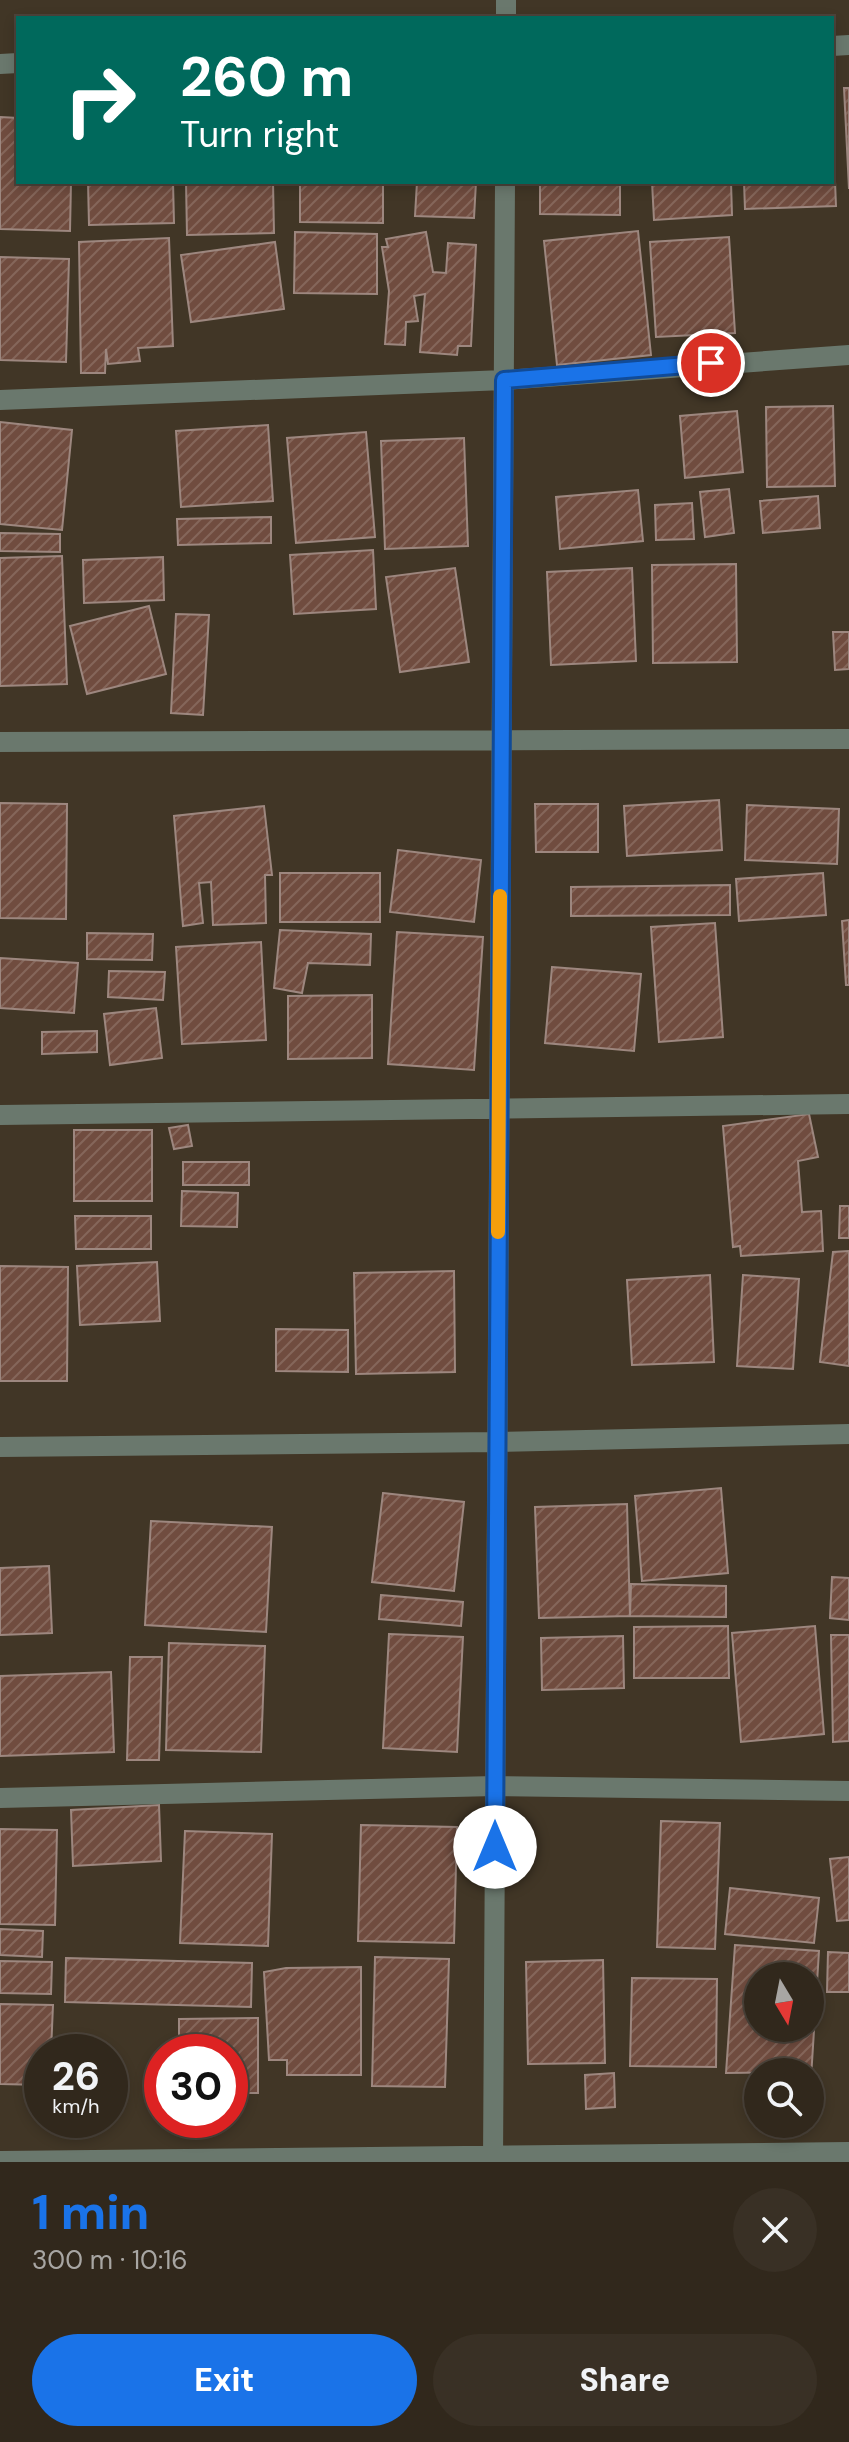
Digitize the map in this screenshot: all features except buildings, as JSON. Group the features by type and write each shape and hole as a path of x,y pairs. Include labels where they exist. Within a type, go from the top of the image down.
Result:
{"street":[{"path":"493,2159 505,184"},
{"path":"0,400 504,380 849,355"},
{"path":"0,742 849,739"},
{"path":"0,1115 849,1104"},
{"path":"0,1447 497,1442 849,1434"},
{"path":"0,1798 495,1786 849,1791"},
{"path":"0,2161 493,2159 849,2152"}],"slow traffic":[{"path":"498,1232 500,896"}],"route":[{"path":"495,1847 504,380 711,363"}]}
